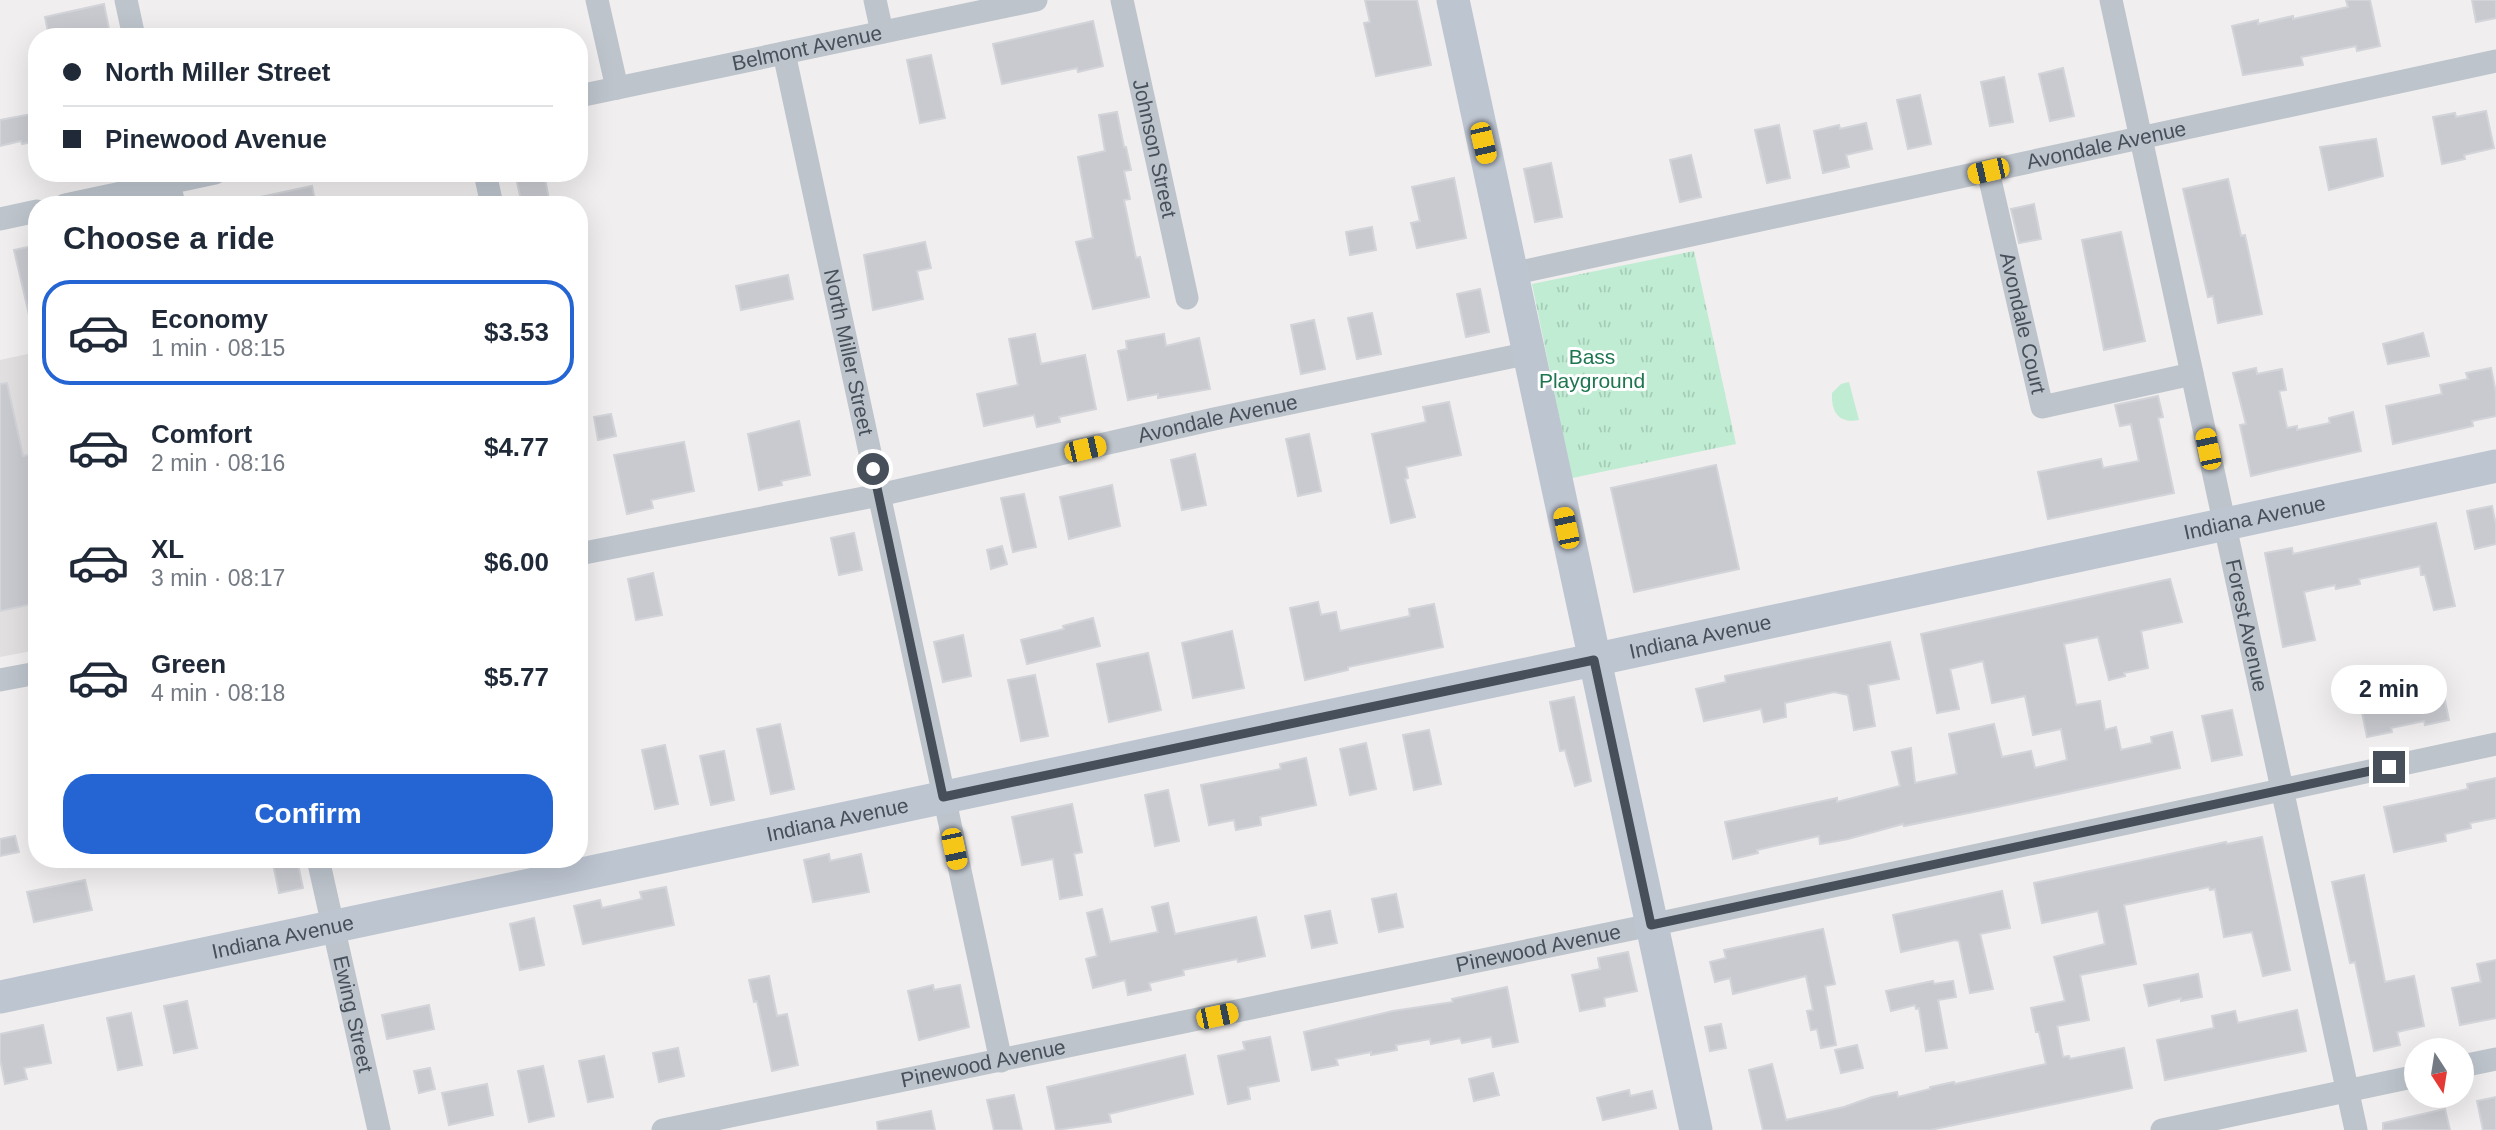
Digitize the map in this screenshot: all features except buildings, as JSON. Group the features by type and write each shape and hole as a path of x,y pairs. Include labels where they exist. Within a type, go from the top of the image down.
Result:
{"street":[{"path":"126,0 132,28"},
{"path":"597,0 617,88"},
{"path":"875,0 882,32"},
{"name":"Belmont Avenue","path":"588,94 1036,0"},
{"name":"Johnson Street","path":"1122,0 1187,298"},
{"path":"1453,0 1696,1130"},
{"name":"Forest Avenue","path":"2111,0 2356,1130"},
{"name":"North Miller Street","path":"784,53 1001,1061"},
{"name":"Avondale Avenue","path":"1511,274 2496,61"},
{"name":"Avondale Court","path":"1988,171 2042,407 2192,374"},
{"path":"118,196 171,187"},
{"path":"0,219 28,213"},
{"name":"Avondale Avenue","path":"588,552 879,495 1214,419 1528,353"},
{"name":"Indiana Avenue","path":"0,997 2496,466"},
{"path":"0,680 28,675"},
{"name":"Pinewood Avenue","path":"663,1130 1651,925 2496,744"},
{"name":"Ewing Street","path":"320,868 379,1130"},
{"path":"2474,1064 2496,1059"},
{"path":"2162,1130 2404,1079"}],"shaded area":[{"path":"28,354 28,652 0,657 0,360"}],"green space":[{"name":"Bass Playground","path":"1694,251 1736,444 1572,478 1532,284"},
{"path":"1849,382 1859,420 1841,418 1833,406 1832,393 1841,384"}],"route":[{"path":"873,469 943,797 1594,660 1651,925 2389,767"}]}
